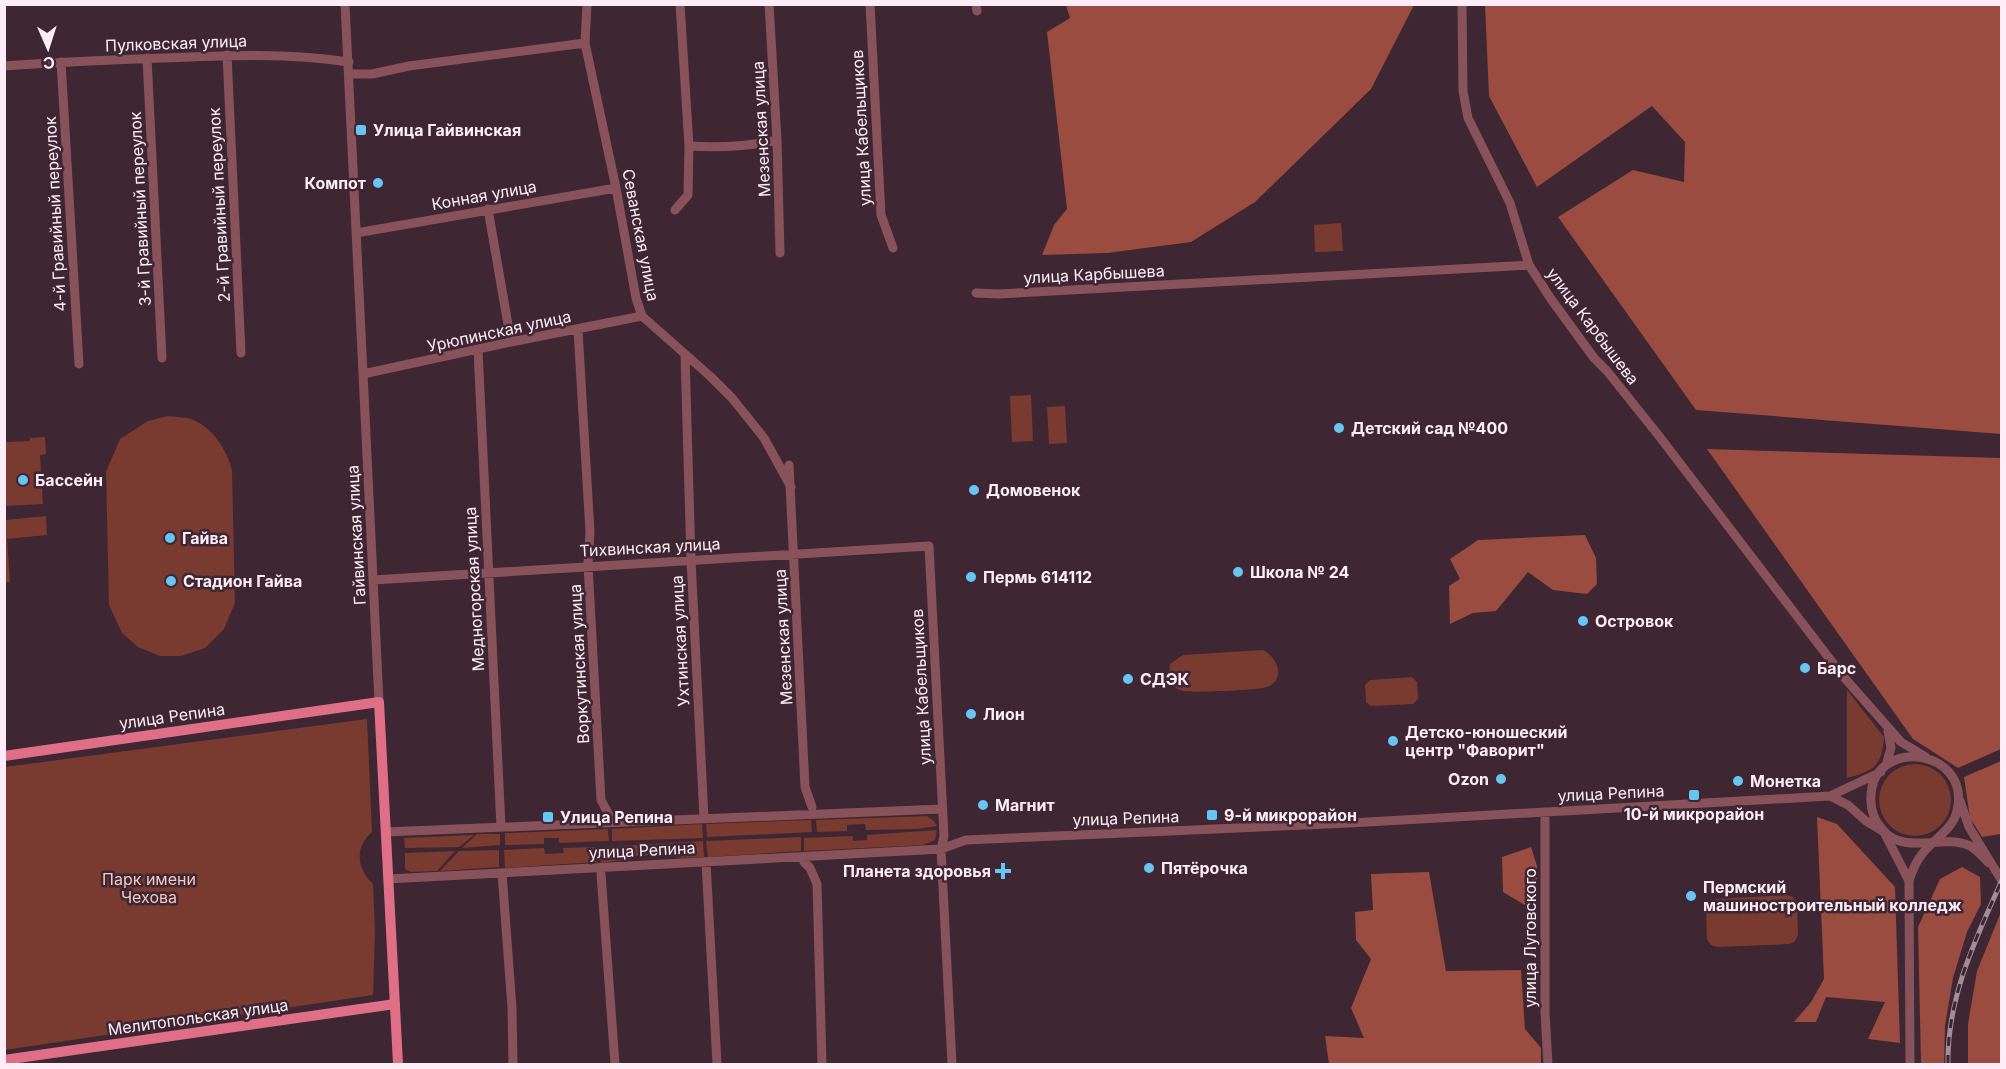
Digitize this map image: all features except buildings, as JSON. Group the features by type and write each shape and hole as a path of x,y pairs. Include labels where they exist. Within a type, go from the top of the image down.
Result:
{"main road":[{"name":"улица Репина","path":"4,756 379,702"},
{"name":"Гайвинская улица","path":"379,702 398,1065"},
{"name":"Мелитопольская улица","path":"4,1060 395,1005"}],"street":[{"name":"Гайвинская улица","path":"345,4 379,702"},
{"name":"Севанская улица","path":"587,4 585,43 616,188 636,298 642,316 711,377 750,420 765,438 791,487"},
{"path":"675,210 688,195 689,146 680,4"},
{"name":"Мезенская улица","path":"769,4 777,140 780,253"},
{"name":"улица Кабельщиков","path":"870,4 881,215 893,248"},
{"path":"1462,4 1463,91 1468,118 1510,203 1529,265"},
{"path":"349,74 372,74 409,66 585,43"},
{"name":"Пулковская улица","path":"4,66 227,55 311,57 349,62"},
{"name":"2-й Гравийный переулок","path":"227,55 241,353"},
{"name":"3-й Гравийный переулок","path":"147,58 162,358"},
{"name":"4-й Гравийный переулок","path":"61,62 80,364"},
{"path":"689,146 718,148 750,146 777,140"},
{"name":"Конная улица","path":"356,233 616,188"},
{"path":"488,209 511,342"},
{"name":"улица Карбышева","path":"976,292 998,294 1529,265 1594,358 1607,370 1659,436 1842,675 1901,742 1926,757"},
{"name":"Урюпинская улица","path":"363,374 642,316"},
{"name":"Воркутинская улица","path":"578,330 590,532 588,566 601,800 609,815"},
{"name":"Медногорская улица","path":"478,350 501,827"},
{"name":"Ухтинская улица","path":"686,355 691,560 704,818"},
{"name":"Мезенская улица","path":"789,465 805,787 812,807"},
{"name":"улица Кабельщиков","path":"929,546 944,827 941,849 952,1065"},
{"name":"Тихвинская улица","path":"373,580 929,546"},
{"path":"1886,725 1892,740 1883,769 1871,790 1870,806 1875,820 1884,832 1909,881"},
{"path":"1830,796 1883,769 1899,758 1913,755 1940,763 1957,786 1957,813 1950,826 1921,854 1909,881 1910,1065"},
{"path":"1830,796 1848,805 1866,821 1896,840 1910,844 1934,840 1970,846 1989,863"},
{"name":"улица Репина","path":"388,879 941,849 966,840 1350,823 1830,796"},
{"path":"1958,796 1969,827 2001,881"},
{"name":"улица Репина","path":"386,832 942,809"},
{"name":"улица Луговского","path":"1545,812 1545,1014 1548,1065"},
{"path":"944,827 953,835 966,840"},
{"path":"706,862 717,1065"},
{"path":"804,862 810,868 817,884 822,1065"},
{"path":"502,873 512,1008 513,1065"},
{"path":"601,874 615,1065"}],"green space":[{"path":"1341,223 1343,251 1315,252 1314,225"},
{"path":"1031,395 1033,441 1012,442 1010,396"},
{"path":"1065,406 1067,443 1049,444 1047,407"},
{"name":"Гайва","path":"167,416 191,419 206,427 218,440 232,470 235,603 224,629 205,648 181,656 160,656 138,647 122,633 109,605 106,472 120,439 148,421"},
{"name":"Бассейн","path":"45,437 46,454 40,455 43,504 5,506 5,442 30,441 30,438"},
{"path":"46,516 47,535 7,539 10,582 5,582 5,520"},
{"path":"1263,650 1277,665 1278,676 1270,685 1263,688 1188,692 1171,684 1170,664 1183,655"},
{"path":"1412,677 1417,682 1418,699 1413,704 1371,706 1366,702 1365,685 1370,680"},
{"path":"1847,690 1884,737 1881,755 1875,766 1864,773 1847,778"},
{"name":"Парк имени Чехова","path":"367,719 372,832 362,845 360,858 364,871 373,884 375,932 373,995 5,1050 5,767"},
{"path":"1922,764 1941,774 1949,786 1951,800 1949,814 1941,826 1929,834 1908,836 1889,826 1881,814 1879,793 1889,774 1901,766"},
{"path":"927,816 937,826 916,829 866,830 865,824 847,825 847,831 817,832 816,820"},
{"path":"811,820 812,832 707,837 706,824"},
{"path":"702,824 703,838 612,841 612,829"},
{"path":"608,829 609,841 559,843 559,838 544,838 544,844 505,845 505,833"},
{"path":"937,830 935,840 923,845 804,851 804,838 853,836 853,841 867,840 867,835"},
{"path":"477,834 500,834 500,845 462,848"},
{"path":"474,835 459,847 405,848 404,838"},
{"path":"801,837 801,851 708,857 706,841"},
{"path":"703,841 704,857 682,858 663,854 635,856 601,863 600,847"},
{"path":"597,847 597,862 505,868 504,850 544,848 545,854 564,853 563,848"},
{"path":"499,850 499,867 440,871 459,851"},
{"path":"455,851 437,871 411,872 405,869 405,853"},
{"path":"1787,895 1793,897 1797,903 1798,935 1795,941 1789,944 1717,947 1711,945 1707,939 1706,907 1709,902 1715,899"}],"shaded area":[{"path":"1066,4 1414,5 1371,89 1255,202 1191,242 1107,253 1042,255 1054,225 1067,209 1047,32 1070,18"},
{"path":"1485,5 2001,5 2001,434 1696,410 1558,217 1633,170 1684,182 1685,142 1652,106 1537,187 1489,96"},
{"path":"1707,449 2001,458 2001,749 1958,768 1913,739"},
{"path":"1585,535 1596,558 1597,584 1587,594 1553,590 1528,572 1496,611 1473,613 1450,624 1449,586 1460,579 1450,559 1478,540"},
{"path":"2001,761 2001,834 1982,837 1970,818 1964,777"},
{"path":"1817,817 1837,824 1895,887 1900,1043 1868,1039 1885,1002 1826,997 1816,1022 1794,1022 1811,1002 1824,979"},
{"path":"1531,847 1537,866 1537,890 1528,907 1503,892 1502,857"},
{"path":"1962,867 1980,877 1981,904 1967,932 1953,978 1945,1026 1944,1064 1921,1064 1918,927 1940,879"},
{"path":"1429,872 1446,971 1521,970 1525,1029 1541,1048 1541,1064 1329,1064 1325,1036 1364,1038 1351,1008 1371,959 1356,940 1355,912 1373,910 1371,874"},
{"path":"2001,912 2001,1064 1968,1064 1968,1024 1977,971"}],"railway":[{"path":"1948,1064 1952,1016 1964,970 2002,880"}],"place":[{"name":"Улица Гайвинская","path":"361,130"},
{"name":"Компот","path":"378,183"},
{"name":"Детский сад №400","path":"1339,428"},
{"name":"Бассейн","path":"23,480"},
{"name":"Домовенок","path":"974,490"},
{"name":"Гайва","path":"170,538"},
{"name":"Школа № 24","path":"1238,572"},
{"name":"Пермь 614112","path":"971,577"},
{"name":"Стадион Гайва","path":"171,581"},
{"name":"Островок","path":"1583,621"},
{"name":"Барс","path":"1805,668"},
{"name":"СДЭК","path":"1128,679"},
{"name":"Лион","path":"971,714"},
{"name":"Детско-юношеский центр \"Фаворит\"","path":"1393,741"},
{"name":"Ozon","path":"1501,779"},
{"name":"Монетка","path":"1738,781"},
{"name":"10-й микрорайон","path":"1694,795"},
{"name":"Магнит","path":"983,805"},
{"name":"9-й микрорайон","path":"1212,815"},
{"name":"Улица Репина","path":"548,817"},
{"name":"Пятёрочка","path":"1149,868"},
{"name":"Планета здоровья","path":"1003,871"},
{"name":"Пермский машиностроительный колледж","path":"1691,896"}]}
